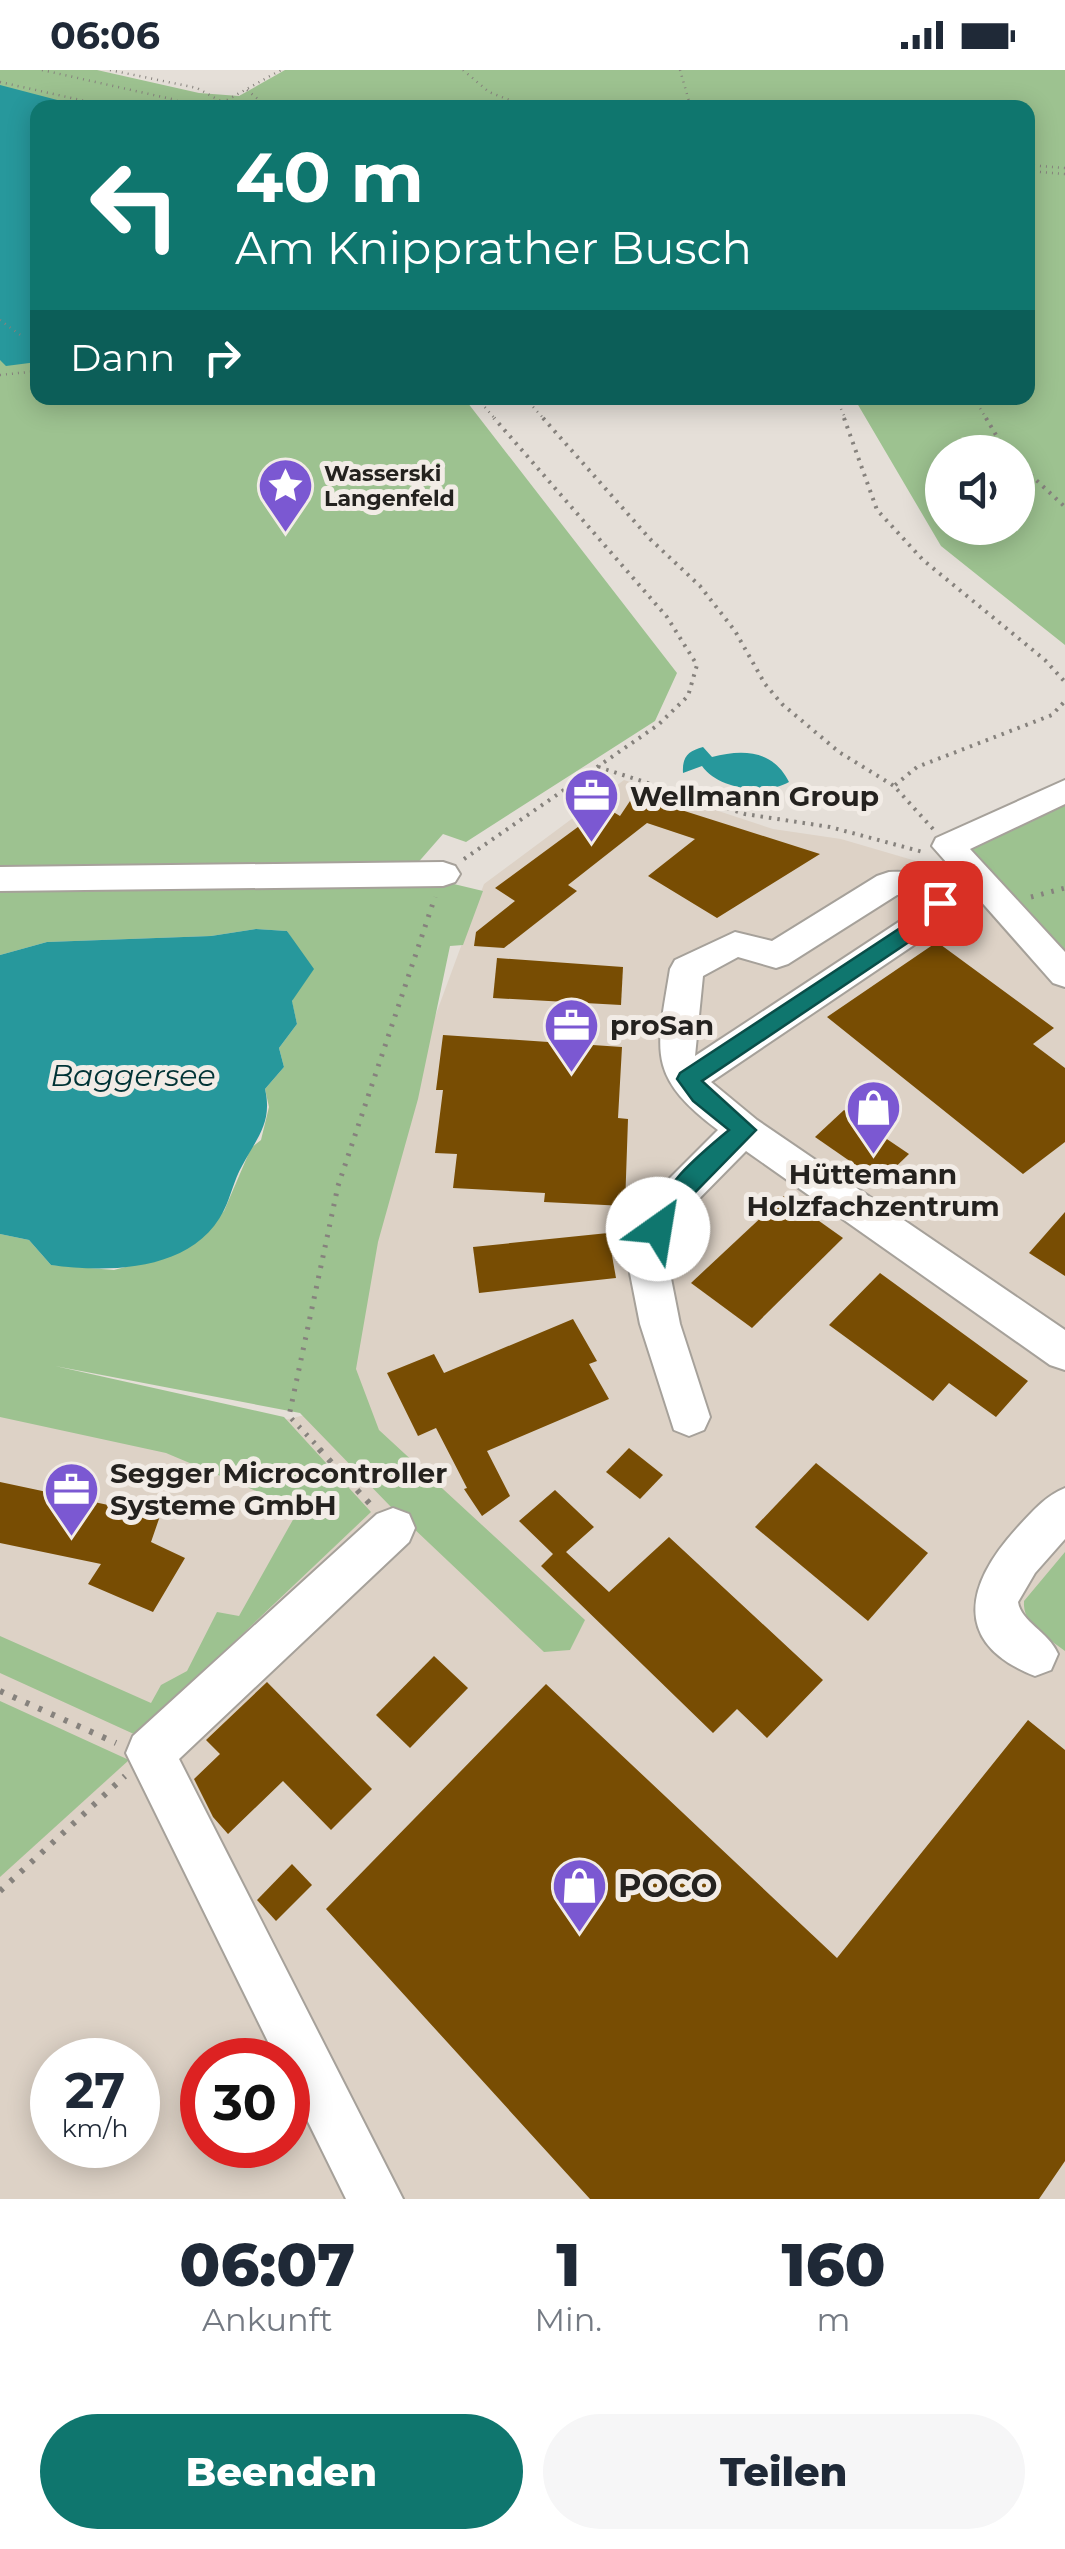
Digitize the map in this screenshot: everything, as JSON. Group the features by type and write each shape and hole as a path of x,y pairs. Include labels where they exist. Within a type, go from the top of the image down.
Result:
{"street":[{"path":"1065,792 956,854 1065,974"},
{"path":"0,879 443,874"},
{"path":"688,1079 939,912 940,903 920,884 889,884 776,954 735,944 687,969 677,1056 688,1079 700,1095 744,1130 1065,1352"},
{"path":"689,1416 660,1324 647,1258 665,1208 705,1164 744,1130"},
{"path":"1035,1654 1004,1627 995,1612 998,1585 1065,1508"},
{"path":"375,2199 150,1753 393,1528"}],"path":[{"path":"42,70 176,100"},
{"path":"110,70 197,88 224,100"},
{"path":"228,100 281,70"},
{"path":"462,70 489,92 510,100"},
{"path":"680,70 688,100"},
{"path":"0,82 80,100"},
{"path":"246,90 259,100"},
{"path":"1035,169 1065,171"},
{"path":"0,320 23,337"},
{"path":"0,375 30,373"},
{"path":"393,1528 290,1416 338,1186 443,874 658,725 688,696 698,665 667,616 483,405"},
{"path":"531,405 650,539 700,586 735,631 765,684 782,704 840,752 894,786 956,854"},
{"path":"839,405 862,458 876,510 923,560 1046,660 1065,682"},
{"path":"978,405 996,435"},
{"path":"1035,479 1065,507"},
{"path":"894,786 917,766 1052,715 1065,701"},
{"path":"598,767 745,814 830,827 956,854"},
{"path":"1038,894 1065,888"},
{"path":"0,1692 130,1750 150,1753"},
{"path":"0,1891 150,1753"}],"shaded area":[{"path":"624,780 773,829 841,839 957,873 987,898 1065,990 1065,2199 0,2199 0,1355 280,1421 342,1406 398,1117 484,884"}],"green space":[{"name":"Wasserski Langenfeld","path":"0,70 97,70 199,93 239,96 285,70 1065,70 1065,645 940,545 1035,545 1035,435 925,435 925,519 858,405 1035,405 1035,100 30,100 30,405 469,405 677,673 655,721 466,842 443,834 415,866 0,875"},
{"path":"1065,800 1065,957 962,846"},
{"path":"433,879 483,891 463,945 450,946 418,1099 378,1242 356,1369 379,1430 585,1620 570,1650 544,1652 391,1507 300,1413 55,1366 284,1417 371,1512 136,1735 0,1673 0,1636 151,1703 161,1685 187,1671 217,1612 239,1616 299,1509 166,1453 0,1417 0,1234 29,1240 51,1265 114,1270 174,1254 224,1211 251,1148 261,1140 269,1107 265,1089 284,1067 279,1048 297,1024 292,1002 300,952 287,931 256,929 211,936 47,942 0,955 0,889"},
{"path":"1065,1552 1065,1651 1032,1624 1024,1601"},
{"path":"0,1701 129,1760 0,1877"}],"water":[{"path":"0,85 57,100 30,100 30,363 6,366 0,360"},
{"path":"703,747 712,757 746,753 766,758 775,763 789,782 768,789 742,788 719,780 702,766 683,773 687,756"},
{"name":"Baggersee","path":"256,929 287,931 314,969 292,1001 297,1024 279,1048 284,1067 265,1089 267,1112 262,1130 239,1171 224,1210 210,1230 171,1257 148,1264 98,1268 51,1265 29,1240 0,1234 0,955 47,942 211,936"}],"building":[{"path":"634,795 820,854 717,918 648,876 695,839 647,823 568,885 577,891 504,948 474,946 476,932 515,901 495,888 605,807 620,816"},
{"path":"937,942 1054,1028 1033,1044 1065,1068 1065,1142 1023,1174 827,1017"},
{"path":"497,958 623,967 621,1005 493,998"},
{"path":"443,1035 622,1047 618,1118 628,1119 625,1206 544,1202 545,1193 453,1188 457,1154 435,1153 443,1090 436,1090"},
{"path":"844,1110 909,1154 880,1182 815,1137"},
{"path":"784,1196 843,1238 752,1328 691,1283"},
{"path":"1065,1212 1065,1276 1029,1253"},
{"path":"608,1233 616,1278 479,1293 473,1247"},
{"path":"880,1273 1028,1381 996,1417 949,1383 933,1401 829,1325"},
{"path":"573,1319 597,1361 589,1364 609,1399 487,1451 510,1496 482,1516 464,1489 467,1488 436,1428 418,1436 387,1373 434,1354 444,1373"},
{"path":"629,1448 663,1475 640,1499 606,1472"},
{"path":"816,1463 928,1553 868,1621 755,1527"},
{"path":"0,1482 160,1516 151,1542 185,1558 153,1612 88,1584 101,1564 0,1543"},
{"path":"555,1490 594,1527 566,1552 609,1592 669,1537 823,1680 767,1738 737,1709 713,1733 541,1566 553,1554 519,1521"},
{"path":"434,1656 468,1688 410,1748 376,1715"},
{"path":"267,1682 372,1789 331,1830 283,1781 228,1834 213,1817 194,1779 220,1754 206,1740"},
{"name":"POCO","path":"546,1684 837,1958 1028,1720 1065,1750 1065,2161 1039,2199 590,2199 326,1909"},
{"path":"292,1864 312,1885 276,1921 257,1900"}],"place":[{"name":"Wasserski Langenfeld","path":"285,535"},
{"name":"Wellmann Group","path":"591,845"},
{"name":"proSan","path":"571,1074"},
{"name":"Hüttemann Holzfachzentrum","path":"873,1157"},
{"name":"Segger Microcontroller Systeme GmbH","path":"71,1538"},
{"name":"POCO","path":"579,1934"}],"route":[{"path":"658,1229 665,1208 705,1164 744,1130 700,1095 688,1079 939,912 940,903"}]}
